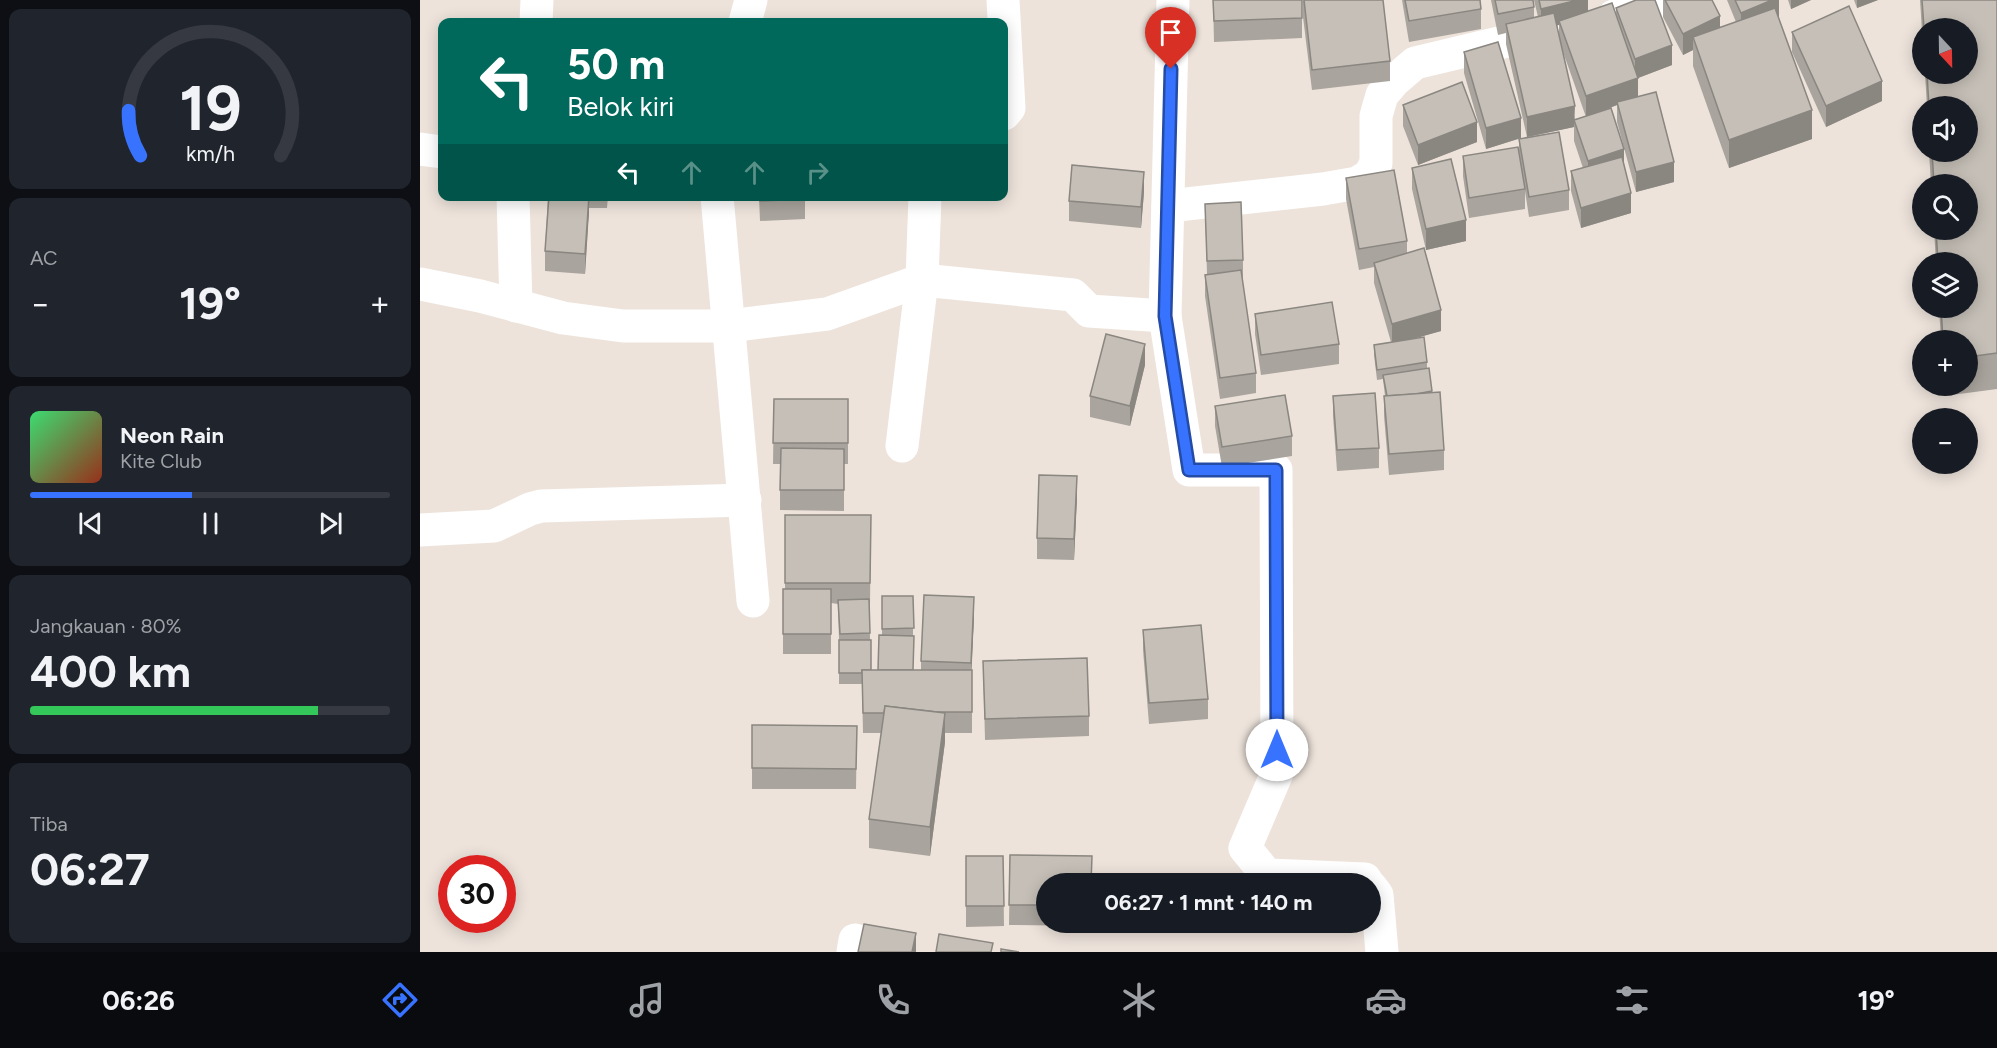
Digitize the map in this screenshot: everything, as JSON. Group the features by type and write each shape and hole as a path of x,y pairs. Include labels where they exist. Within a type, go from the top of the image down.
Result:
{"street":[{"path":"536,18 537,0"},
{"path":"746,18 751,0"},
{"path":"1003,0 1004,18"},
{"path":"1173,0 1165,316 1189,470 1276,470 1277,773 1245,848 1266,873"},
{"path":"1168,206 1323,189 1357,183 1370,175 1376,163 1376,116 1382,94 1415,63 1621,15 1665,0"},
{"path":"1008,90 1008,109"},
{"path":"420,149 438,151"},
{"path":"513,201 516,306"},
{"path":"717,201 753,601"},
{"path":"902,446 922,279 925,201"},
{"path":"420,284 480,296 563,318 623,326 729,326 827,314 922,279 1073,296 1089,311 1165,316"},
{"path":"420,530 494,526 541,506 745,500"},
{"path":"1380,933 1382,952"}],"building":[{"path":"1213,0 1302,0 1302,18 1214,21"},
{"path":"1304,0 1383,0 1390,61 1312,70"},
{"path":"1405,0 1480,0 1481,9 1409,21"},
{"path":"1495,0 1533,0 1534,7 1498,14"},
{"path":"1539,0 1578,0 1541,9"},
{"path":"1636,0 1655,0 1672,45 1635,59 1616,8"},
{"path":"1665,0 1712,0 1720,16 1683,34"},
{"path":"1735,0 1772,0 1741,13"},
{"path":"1922,0 1997,0 1997,353 1978,356 1978,330 1942,330 1942,318 1978,318 1978,252 1937,252 1937,240 1978,240 1978,174 1933,174 1933,162 1978,162 1978,96 1928,96 1928,84 1978,84 1978,18 1923,18"},
{"path":"1612,3 1638,78 1586,96 1559,21"},
{"path":"1849,6 1882,81 1826,106 1792,32"},
{"path":"1775,8 1812,110 1729,140 1693,37"},
{"path":"1554,13 1575,106 1527,117 1506,24"},
{"path":"1498,42 1521,118 1486,128 1464,52"},
{"path":"1462,82 1477,122 1418,145 1403,105"},
{"path":"1656,92 1674,162 1636,172 1617,102"},
{"path":"1611,108 1624,149 1588,161 1574,120"},
{"path":"1559,132 1569,190 1529,197 1519,139"},
{"path":"1518,147 1525,189 1469,198 1463,156"},
{"path":"1622,157 1631,193 1581,208 1571,171"},
{"path":"1451,159 1466,220 1426,229 1412,168"},
{"path":"1072,165 1144,172 1141,207 1069,201"},
{"path":"1394,170 1407,241 1359,249 1346,178"},
{"path":"549,201 589,201 585,254 545,251"},
{"path":"1241,202 1243,260 1207,261 1205,204"},
{"path":"1424,248 1441,310 1392,324 1374,263"},
{"path":"1241,270 1256,373 1220,378 1205,275"},
{"path":"1332,302 1339,344 1261,355 1255,314"},
{"path":"1106,334 1145,344 1130,406 1090,396"},
{"path":"1424,337 1427,362 1377,370 1374,345"},
{"path":"1429,368 1432,391 1387,396 1383,375"},
{"path":"1440,392 1444,450 1389,454 1384,396"},
{"path":"1375,393 1379,448 1337,450 1333,396"},
{"path":"1285,395 1292,436 1222,447 1215,406"},
{"path":"774,399 848,399 848,443 773,443"},
{"path":"781,448 844,449 844,490 780,490"},
{"path":"1039,475 1077,476 1074,539 1037,538"},
{"path":"785,515 871,515 870,583 785,583"},
{"path":"783,589 831,589 831,634 783,634"},
{"path":"924,595 974,597 971,663 921,661"},
{"path":"882,596 913,596 914,628 882,629"},
{"path":"869,599 870,633 840,634 838,600"},
{"path":"1201,625 1208,699 1149,703 1143,630"},
{"path":"879,635 914,636 913,670 878,670"},
{"path":"839,640 871,640 871,670 862,670 862,673 839,673"},
{"path":"1087,658 1089,716 985,719 983,661"},
{"path":"862,670 972,670 972,712 937,712 885,706 884,713 863,713"},
{"path":"885,706 945,713 930,827 869,819"},
{"path":"752,725 857,726 856,769 752,768"},
{"path":"1010,855 1092,856 1091,873 1036,873 1036,905 1009,905"},
{"path":"966,856 1003,856 1004,906 966,906"},
{"path":"864,924 916,933 912,952 858,952"},
{"path":"939,934 993,943 991,952 936,952"},
{"path":"1001,949 1019,952 1001,952"}],"route":[{"path":"1171,69 1165,316 1189,470 1276,470 1277,750"}]}
